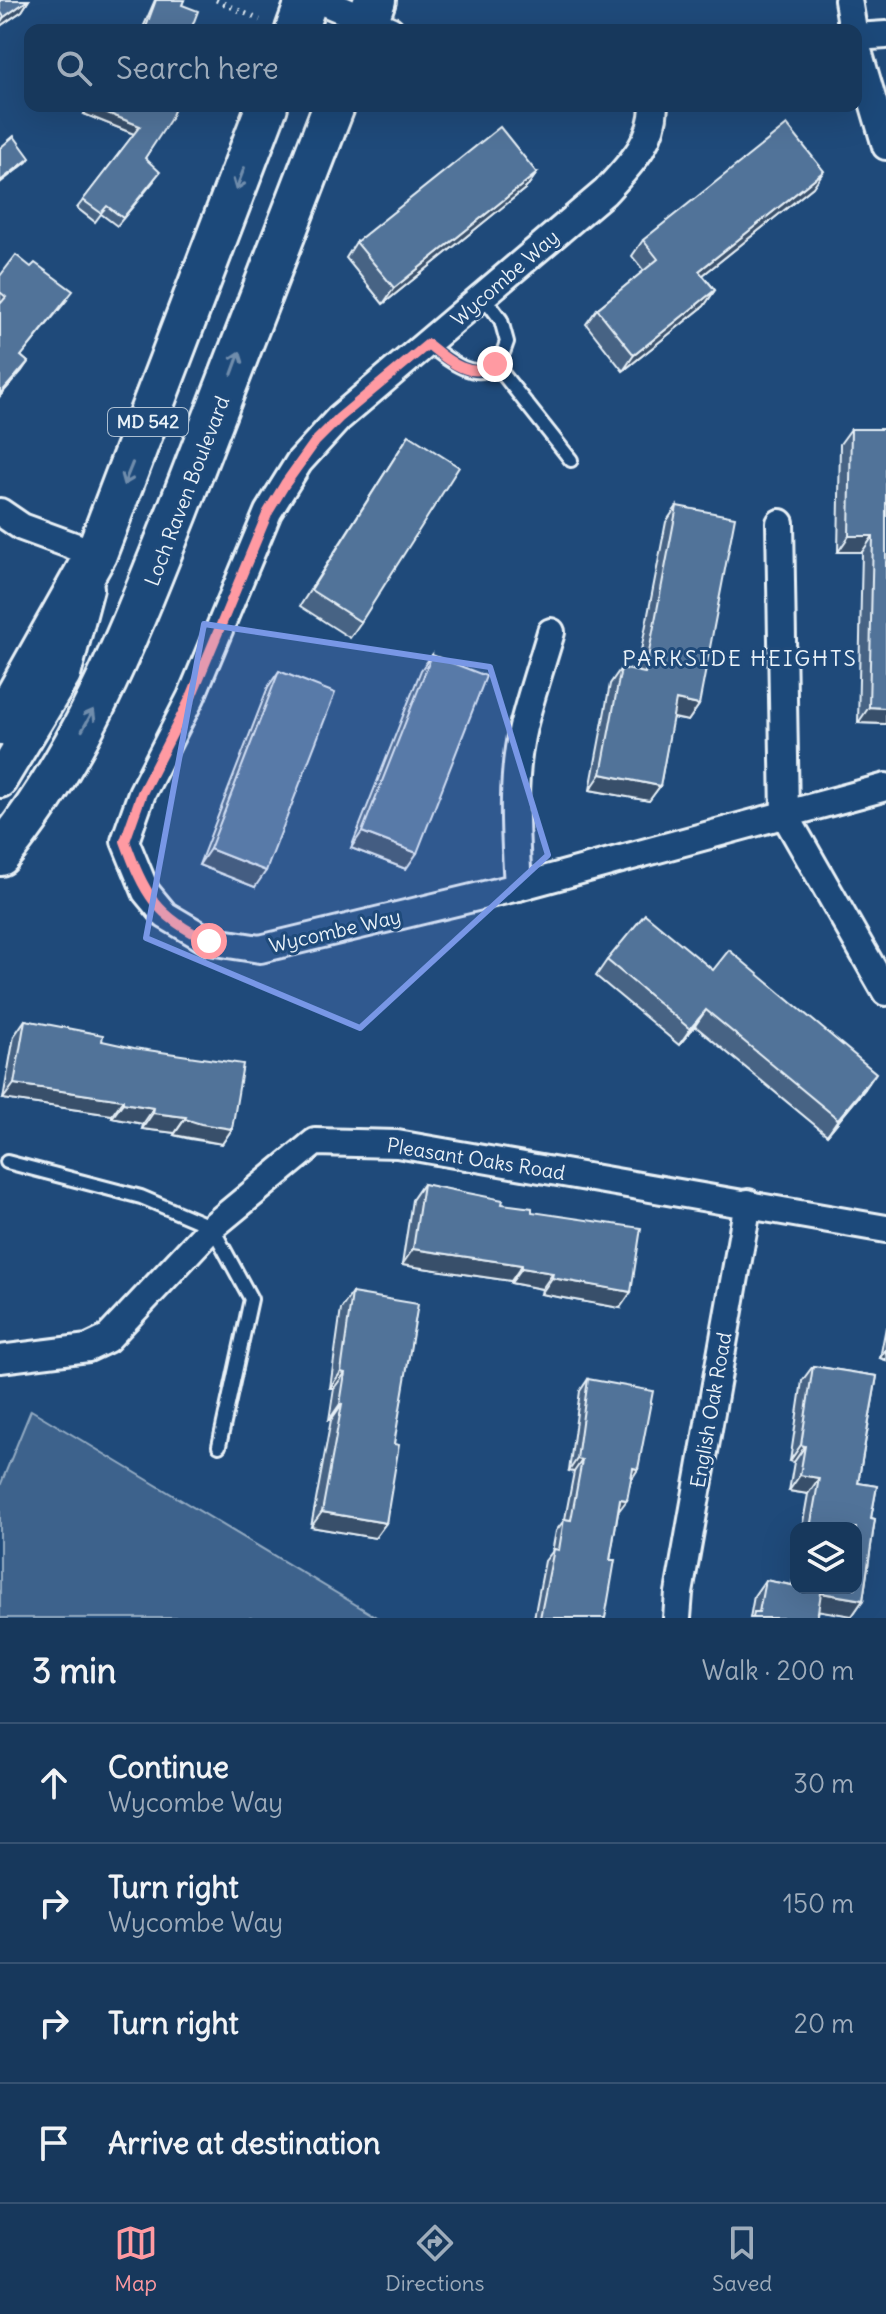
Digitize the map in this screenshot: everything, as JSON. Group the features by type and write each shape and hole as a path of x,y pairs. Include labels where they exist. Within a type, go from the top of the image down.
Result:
{"main road":[{"path":"279,24 307,0"},
{"name":"MD 542","path":"10,702 96,554 265,112"},
{"name":"Loch Raven Boulevard","path":"0,855 56,777 91,716 146,596 332,112"},
{"path":"0,885 15,863 56,777"}],"street":[{"path":"319,0 374,20"},
{"path":"848,0 852,24"},
{"path":"862,37 886,35"},
{"path":"862,64 886,146"},
{"name":"Wycombe Way","path":"654,112 648,140 614,182 315,442 268,512 191,697 142,793 125,841 146,892 165,915 209,941 260,949 518,887 886,787"},
{"path":"0,512 22,527 96,554 64,675 0,781"},
{"path":"780,523 785,815 886,992"},
{"path":"518,887 514,817 517,762 523,728 551,632"},
{"name":"Pleasant Oaks Road","path":"0,1359 88,1348 107,1339 212,1227 315,1142 397,1144 886,1229"},
{"name":"English Oak Road","path":"677,1618 748,1203"}],"lane":[{"path":"428,344 454,365 471,370 488,368 499,361 507,342 501,320 483,296"},
{"path":"495,364 571,460"},
{"path":"7,1162 141,1197 212,1227 251,1299 219,1446"}],"path":[{"path":"216,0 276,24"}],"highlighted area":[{"path":"204,624 490,667 548,855 360,1028 146,938"}],"shaded area":[{"path":"31,1410 378,1618 0,1618 0,1486"}],"building":[{"path":"0,0 28,0 4,17 0,11"},
{"path":"156,0 184,0 182,5 198,11 193,24 147,24"},
{"path":"105,112 173,112 145,158 160,172 123,218 107,206 101,213 83,200 140,126"},
{"path":"787,125 824,171 699,271 715,290 634,355 597,309 658,259 643,240"},
{"path":"500,127 537,173 394,288 356,242"},
{"path":"14,136 30,158 0,181 0,148"},
{"path":"16,255 31,267 35,263 73,291 21,356 28,362 0,394 0,304 6,297 0,292 0,276"},
{"path":"851,429 886,429 886,708 869,707 873,536 849,536"},
{"path":"409,435 459,467 361,622 311,590"},
{"path":"677,506 735,517 699,705 676,700 660,786 601,774 621,668 645,673"},
{"path":"432,655 486,676 417,853 362,832"},
{"path":"279,671 335,693 266,871 210,849"},
{"path":"645,914 713,970 729,950 876,1073 838,1119 706,1010 690,1029 607,960"},
{"path":"25,1020 103,1035 102,1041 134,1048 243,1064 232,1129 201,1124 186,1117 153,1113 154,1108 123,1103 123,1100 14,1084"},
{"path":"423,1184 503,1200 502,1204 532,1208 532,1212 641,1228 631,1292 552,1278 553,1273 522,1268 522,1265 413,1249"},
{"path":"352,1293 418,1304 394,1444 399,1445 386,1523 322,1512 342,1404 345,1373 341,1372"},
{"path":"813,1366 877,1376 858,1483 877,1486 863,1600 827,1594 862,1594 862,1522 811,1522 819,1478 800,1475 805,1446 801,1445"},
{"path":"588,1379 653,1391 638,1469 633,1468 627,1500 620,1499 610,1560 615,1560 605,1618 540,1618 554,1549 559,1550 564,1519 571,1520 582,1460 577,1459"},
{"path":"765,1580 790,1585 790,1594 821,1594 817,1618 753,1618 754,1612 759,1612"}],"district":[{"name":"PARKSIDE HEIGHTS","path":"740,658"}],"route":[{"path":"209,941 165,915 155,904 141,882 125,841 142,793 191,697 268,512 315,442 339,418 428,344 454,365 471,370 495,364"}]}
